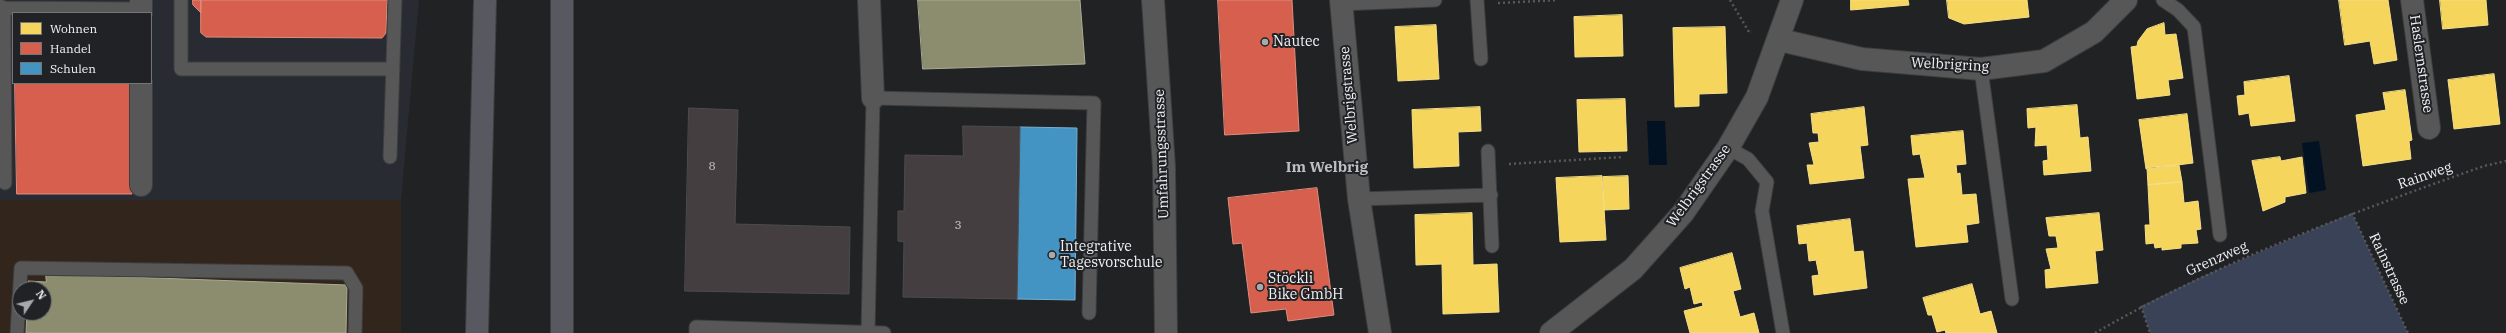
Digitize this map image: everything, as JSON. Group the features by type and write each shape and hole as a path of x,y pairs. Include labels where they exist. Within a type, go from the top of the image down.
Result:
{"highway":[{"path":"477,333 485,0"},
{"path":"562,0 562,333"}],"street":[{"path":"869,0 873,98"},
{"name":"Umfahrungsstrasse","path":"1153,0 1164,175 1166,333"},
{"name":"Welbrigstrasse","path":"1551,333 1633,269 1683,213 1728,148 1757,97 1780,40 1792,0"},
{"name":"Welbrigring","path":"1780,40 1862,59 1981,69 2044,61 2094,32 2126,0"},
{"name":"Haslernstrasse","path":"2412,0 2429,128"},
{"name":"Welbrigstrasse","path":"1341,2 1359,199 1380,333"},
{"path":"141,84 141,185"}],"lane":[{"path":"181,0 181,69 392,69"},
{"path":"390,157 395,0"},
{"path":"1341,2 1435,0"},
{"path":"2163,0 2178,10 2194,27 2220,235"},
{"path":"1477,2 1481,59"},
{"path":"4,183 2,7 141,7"},
{"path":"1981,69 2012,299"},
{"path":"868,332 873,98 1094,103 1089,313"},
{"path":"1728,148 1748,159 1766,182 1762,211 1783,333"},
{"path":"1488,151 1492,246"},
{"path":"1359,199 1491,195"},
{"path":"16,333 21,268 347,273 356,288 355,333"},
{"path":"696,333 696,327 884,333"}],"path":[{"path":"1477,2 1558,0"},
{"path":"1730,0 1749,32 1780,40"},
{"path":"1489,165 1623,157"},
{"name":"Rainweg","path":"2352,213 2484,166 2506,161"},
{"name":"Grenzweg","path":"2095,333 2141,306 2203,276 2352,213"},
{"name":"Rainstrasse","path":"2352,213 2408,333"},
{"path":"2141,306 2150,333"}],"shaded area":[{"path":"0,0 419,0 401,200 0,201"},
{"path":"1647,121 1665,121 1667,165 1649,165"},
{"path":"2319,141 2326,190 2309,193 2302,143"},
{"path":"0,200 401,200 401,333 0,333"},
{"path":"2352,213 2408,333 2150,333 2141,306 2203,276"}],"building: Wohnen":[{"path":"1851,0 1908,0 1909,5 1851,10"},
{"path":"1947,0 2027,0 2029,17 1964,24 1949,18"},
{"path":"2339,0 2388,0 2397,60 2374,64 2370,41 2345,45"},
{"path":"2440,0 2486,0 2488,25 2443,29"},
{"path":"1622,15 1623,56 1575,57 1574,17"},
{"path":"2164,23 2165,35 2176,34 2183,78 2168,80 2170,95 2137,99 2131,47 2137,46 2138,41 2147,29"},
{"path":"1436,25 1439,79 1398,81 1395,27"},
{"path":"1725,27 1727,93 1699,94 1699,106 1675,107 1673,28"},
{"path":"2494,74 2500,124 2454,129 2448,80"},
{"path":"2289,76 2295,121 2251,126 2249,113 2239,115 2237,96 2245,95 2244,82"},
{"path":"2405,90 2412,140 2409,141 2411,159 2363,166 2356,115 2386,110 2383,93"},
{"path":"1625,99 1627,151 1579,152 1577,100"},
{"path":"2077,105 2080,138 2088,137 2091,171 2044,175 2043,161 2048,160 2047,145 2035,146 2036,127 2028,128 2027,109"},
{"path":"1480,107 1481,131 1458,132 1459,166 1414,168 1412,110"},
{"path":"1864,107 1868,145 1860,146 1864,178 1810,184 1807,165 1814,165 1809,143 1819,142 1818,133 1813,133 1811,114"},
{"path":"2187,114 2193,163 2146,169 2139,120"},
{"path":"1963,131 1966,164 1956,165 1957,174 1960,173 1962,195 1976,194 1979,223 1966,225 1968,242 1916,247 1908,179 1925,178 1920,154 1913,155 1911,136"},
{"path":"2280,157 2281,161 2302,157 2306,193 2285,197 2285,202 2263,211 2252,161"},
{"path":"2179,165 2182,182 2148,185 2147,168"},
{"path":"1602,176 1606,240 1560,242 1556,178"},
{"path":"1628,176 1629,209 1604,210 1603,177"},
{"path":"2182,182 2184,203 2198,201 2201,229 2196,230 2198,243 2181,244 2181,248 2162,250 2162,247 2155,248 2154,243 2146,244 2145,225 2150,225 2148,185"},
{"path":"1472,213 1473,265 1497,264 1499,312 1443,314 1442,264 1416,265 1415,215"},
{"path":"2099,213 2103,250 2095,251 2098,283 2046,288 2045,270 2051,269 2046,249 2058,248 2056,236 2049,236 2046,218"},
{"path":"1850,219 1854,252 1863,251 1867,288 1814,295 1812,276 1819,275 1816,260 1809,261 1807,243 1799,244 1797,226"},
{"path":"1732,253 1741,289 1733,291 1740,317 1754,313 1759,333 1690,333 1684,311 1703,306 1702,302 1694,304 1690,287 1685,289 1680,268"},
{"path":"1972,284 1980,314 1991,311 1997,333 1946,333 1945,330 1937,332 1932,315 1928,315 1923,298"}],"building: Handel":[{"path":"193,0 201,0 201,13 193,5"},
{"path":"201,0 390,0 387,3 386,33 382,38 206,37 201,33"},
{"path":"1218,0 1292,0 1299,131 1225,135"},
{"path":"15,84 130,84 132,194 17,194"},
{"path":"1317,188 1334,315 1288,321 1286,309 1251,313 1242,243 1233,244 1228,198"}],"building: Schulen":[{"path":"1020,127 1077,128 1075,300 1017,299"}],"building: Industrie":[{"path":"918,0 1080,0 1085,64 923,69"},
{"path":"46,274 347,285 346,333 26,333 27,321 52,321 52,281 46,281"}],"building: Sonstige":[{"path":"689,108 738,110 735,224 850,227 849,294 685,291"},
{"path":"963,126 1020,127 1017,299 903,297 904,242 898,241 898,211 904,211 905,155 963,156"}],"place":[{"name":"Nautec","path":"1265,42"},
{"name":"Integrative Tagesvorschule","path":"1052,255"},
{"name":"Stöckli Bike GmbH","path":"1260,287"}],"district":[{"name":"Im Welbrig","path":"1327,168"}]}
